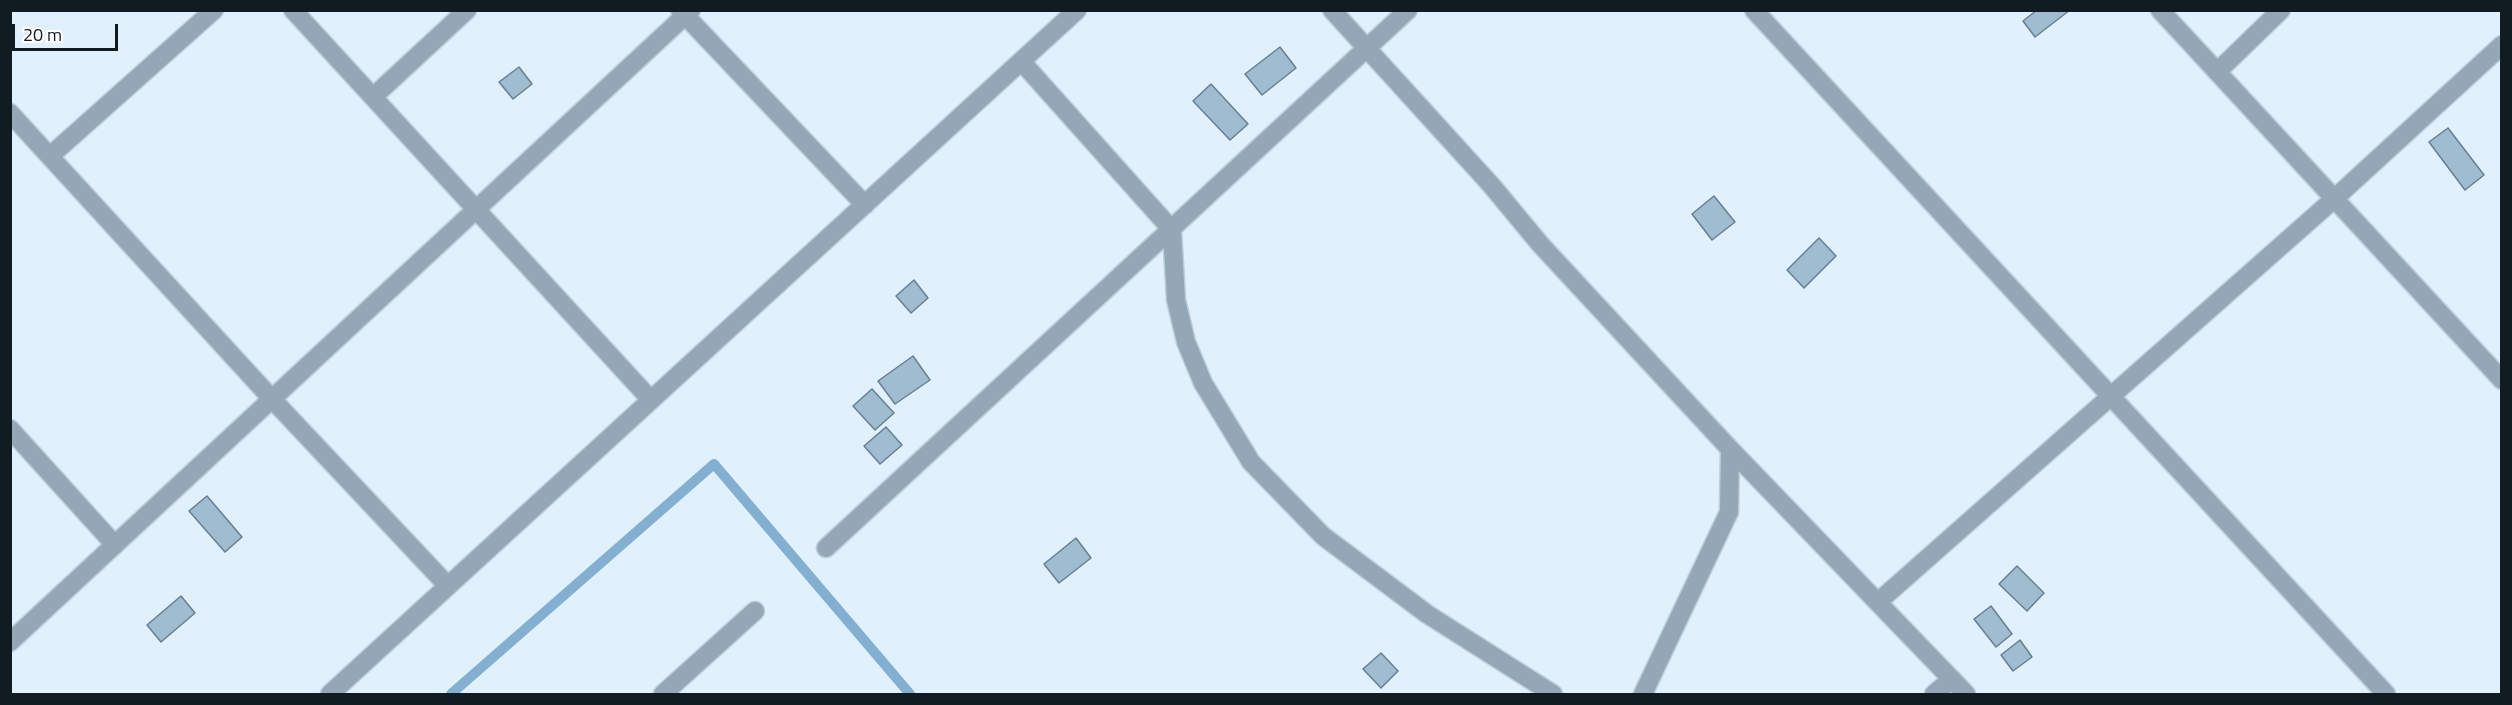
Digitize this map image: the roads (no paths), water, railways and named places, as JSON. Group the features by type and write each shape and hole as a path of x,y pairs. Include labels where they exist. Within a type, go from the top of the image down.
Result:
{"street":[{"path":"50,156 214,10"},
{"path":"293,10 651,400"},
{"path":"373,97 467,10"},
{"path":"330,694 1077,10"},
{"path":"1332,10 1492,186 1540,244 1730,448 1966,694"},
{"path":"826,548 1408,10"},
{"path":"1754,10 2386,694"},
{"path":"2160,10 2502,380"},
{"path":"2217,72 2281,10"},
{"path":"10,642 476,210 685,12 865,205"},
{"path":"1878,602 2334,199 2502,45"},
{"path":"1021,61 1172,230 1176,300 1186,342 1203,383 1251,462 1323,536 1427,614 1553,694"},
{"path":"10,113 272,399 448,586"},
{"path":"12,435 115,545"},
{"path":"1643,694 1729,512 1730,448"},
{"path":"663,694 755,611"},
{"path":"1934,694 1952,679"}],"waterway":[{"path":"451,694 714,464 910,694"}]}
